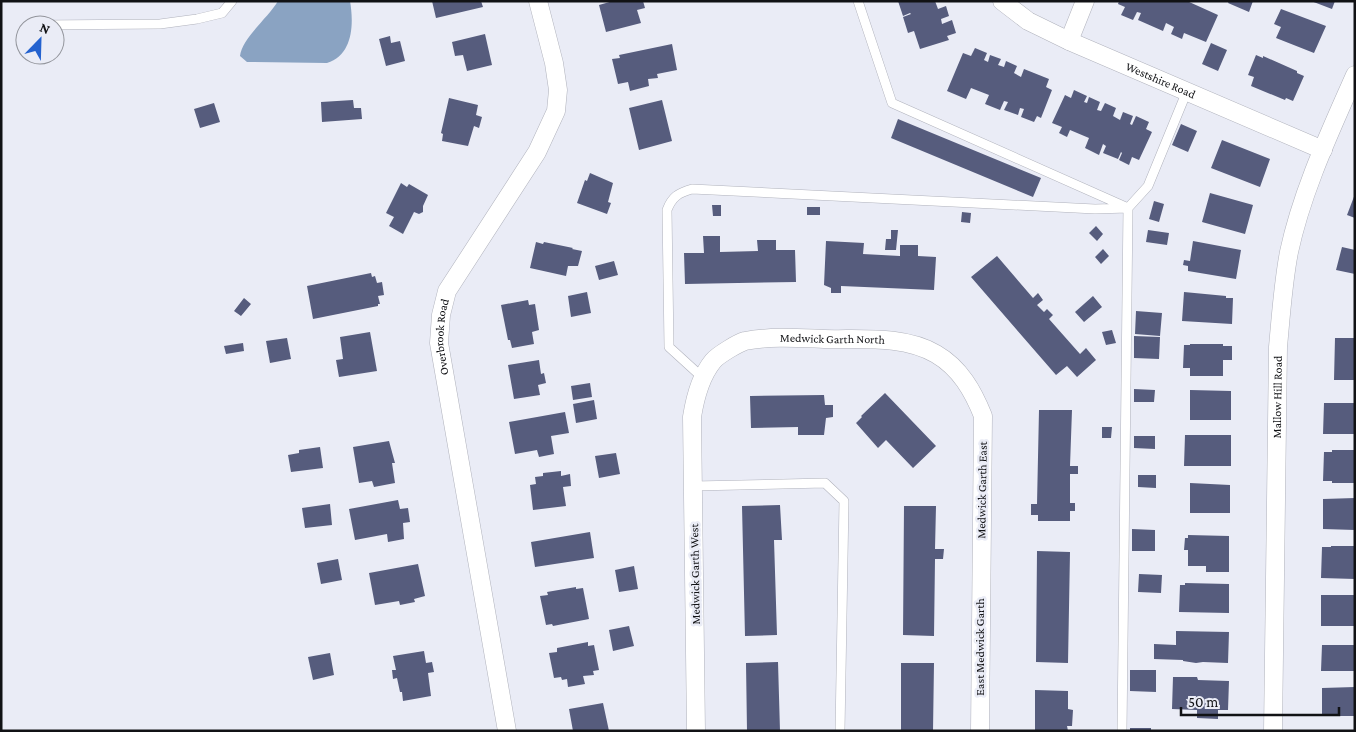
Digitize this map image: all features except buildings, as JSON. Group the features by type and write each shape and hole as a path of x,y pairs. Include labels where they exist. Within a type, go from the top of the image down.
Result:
{"street":[{"name":"Overbrook Road","path":"507,731 439,343 441,315 447,291 537,152 556,111 558,90 554,63 538,1"},
{"name":"Westshire Road","path":"1002,1 1028,21 1069,41 1323,150"},
{"path":"1069,41 1085,1"},
{"name":"Mallow Hill Road","path":"1273,731 1278,347 1282,295 1300,210 1355,75"},
{"name":"Medwick Garth North","path":"692,417 696,396 713,360 743,342 772,338 890,340 917,346 936,354 956,369 969,385 984,416"},
{"name":"Medwick Garth East","path":"980,564 984,416"},
{"name":"Medwick Garth West","path":"692,417 696,731"},
{"name":"East Medwick Garth","path":"980,564 980,731"}],"lane":[{"path":"65,25 160,24 197,19 222,13 232,1"},
{"path":"858,1 892,103 1128,208"},
{"path":"1122,731 1128,208 1148,186 1187,91"},
{"path":"703,378 669,346 667,210 671,199 680,192 692,189 1085,209 1128,208"},
{"path":"694,486 825,483 844,502 840,731"}],"water":[{"path":"278,1 350,1 352,19 350,38 342,53 336,59 327,63 247,62 240,56 245,42"}]}
